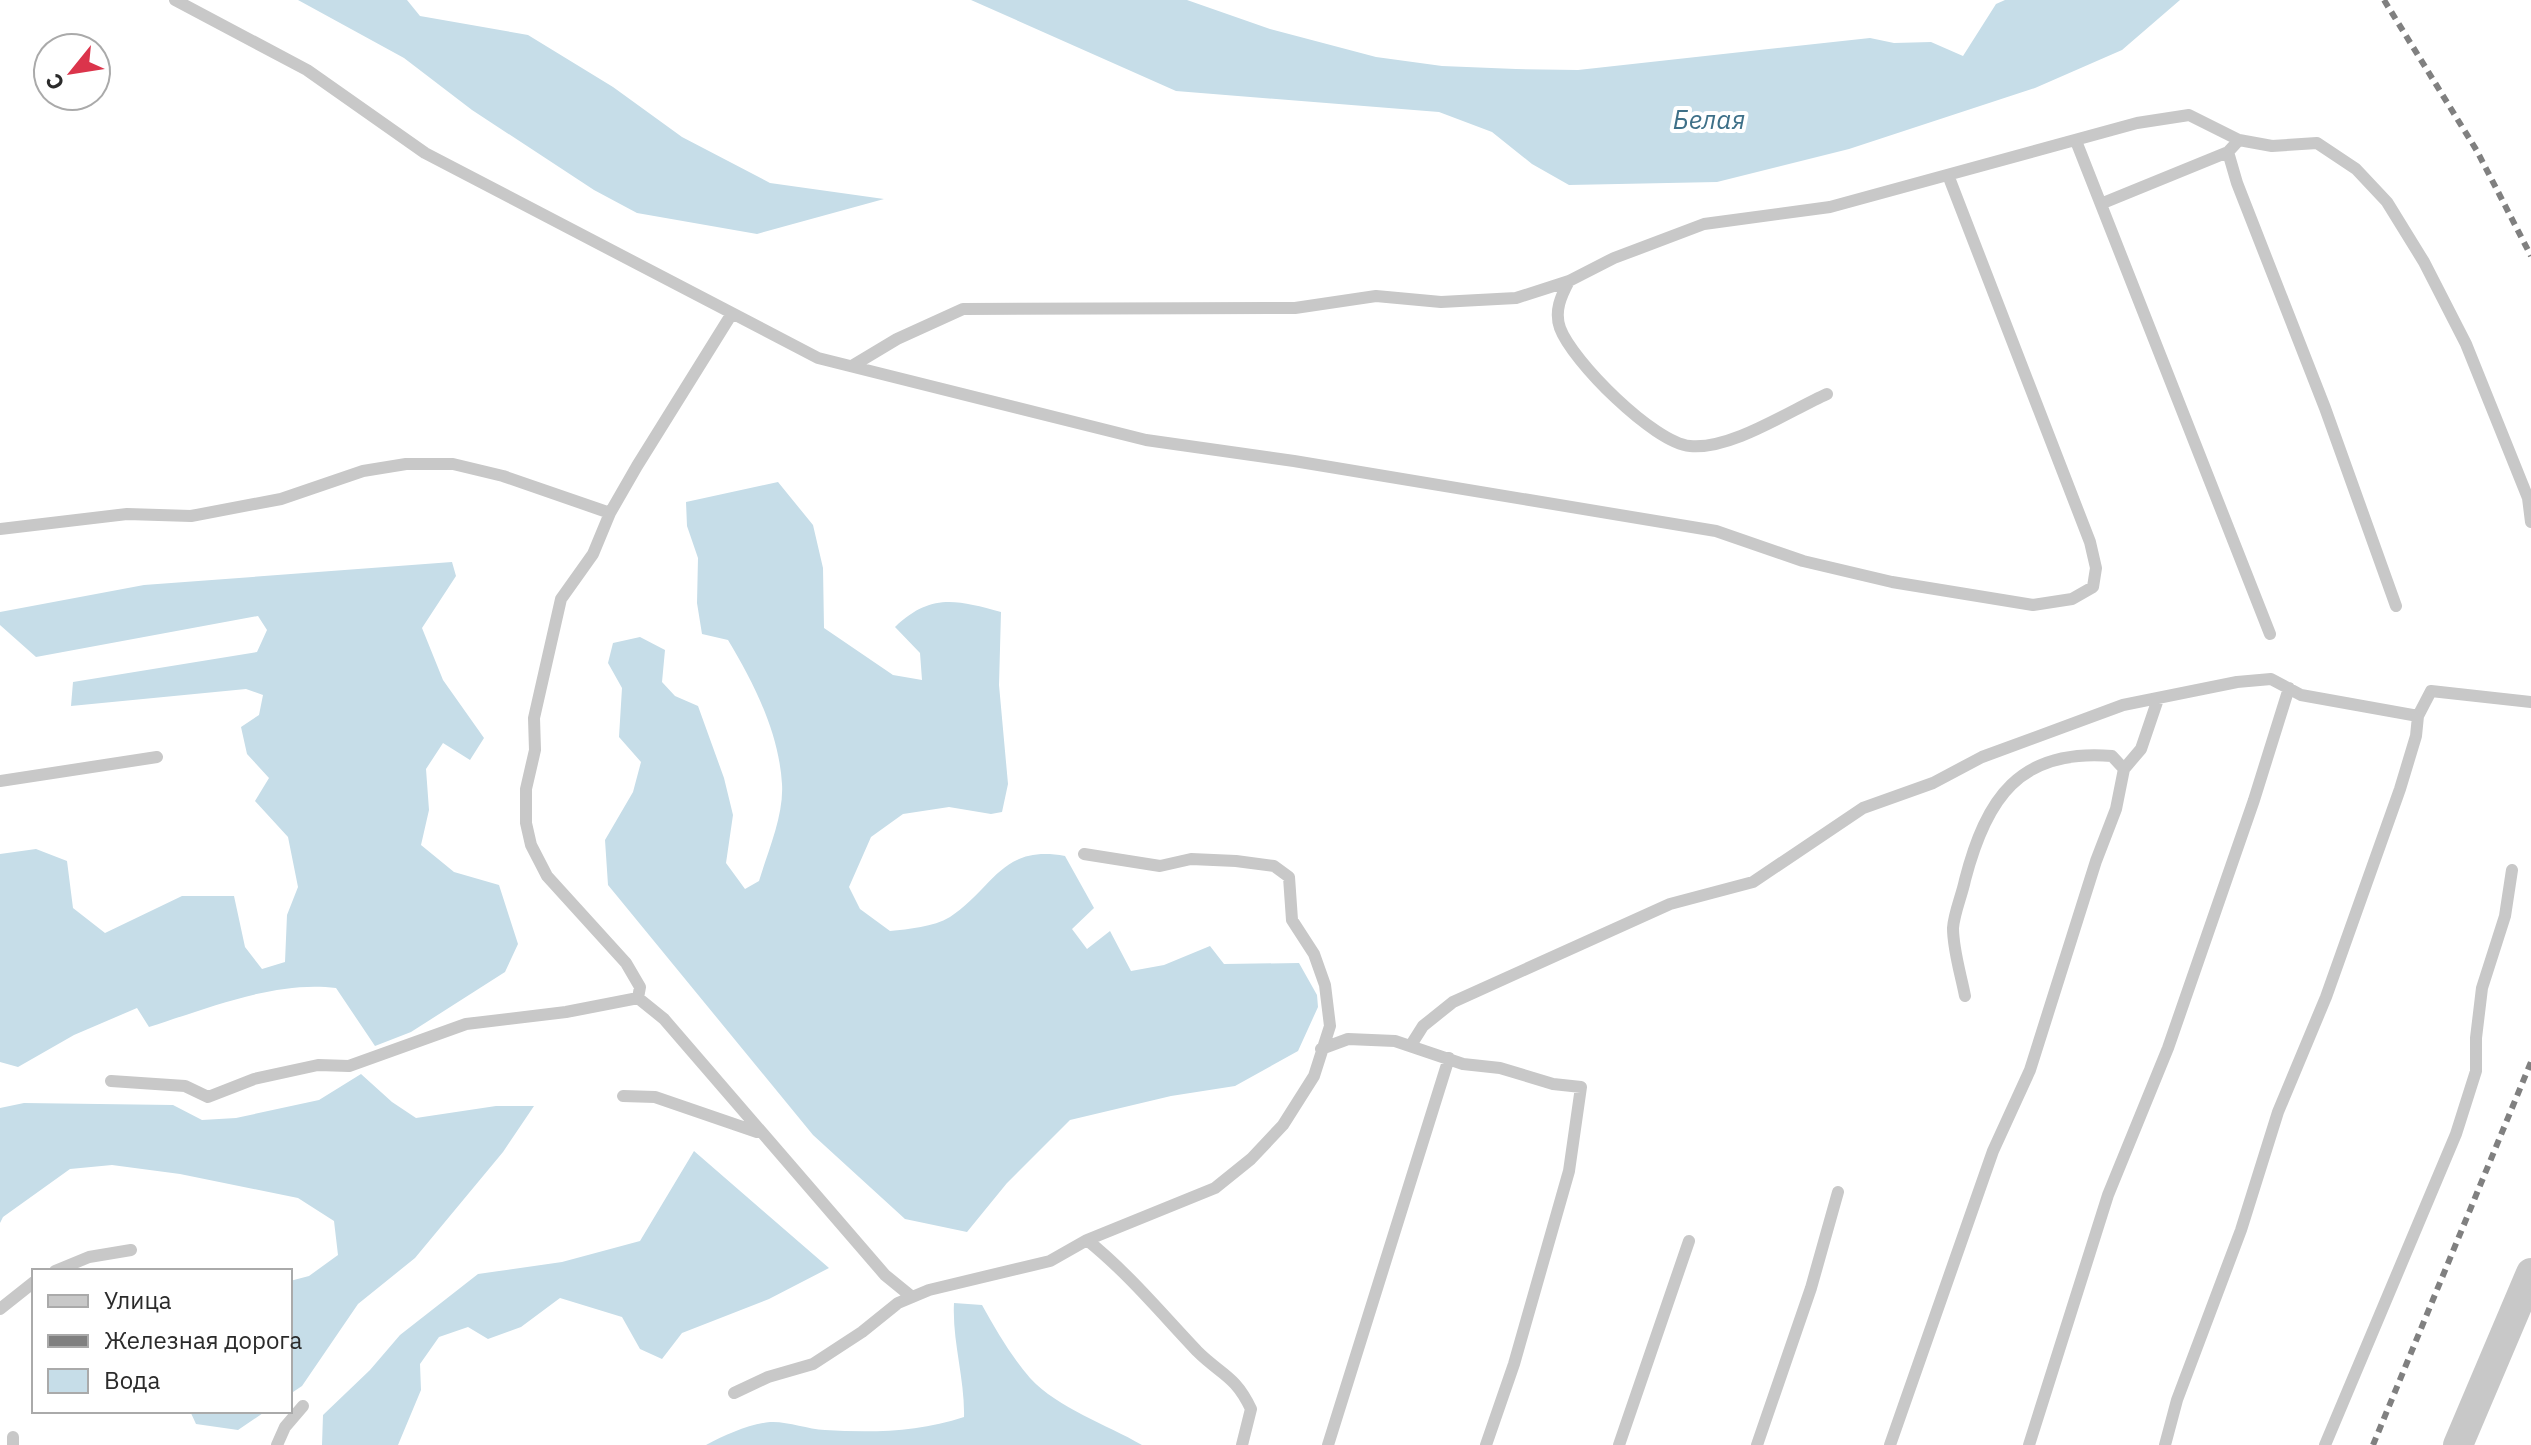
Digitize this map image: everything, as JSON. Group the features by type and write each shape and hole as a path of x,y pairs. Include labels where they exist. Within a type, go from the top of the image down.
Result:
{"street":[{"path":"2458,1445 2531,1273"}],"lane":[{"path":"175,0 307,70 425,153 818,358 1146,440 1294,461 1716,531 1803,561 1980,597 2033,605 2072,599 2093,587 2096,568 2090,542 1948,175"},
{"path":"852,366 897,339 963,309 1013,306 1295,308 1376,296 1441,302 1516,298 1569,281 1614,258 1704,224 1830,207 2137,123 2189,115 2239,140 2272,146 2317,143 2356,169 2387,202 2424,262 2466,344 2528,498 2531,522"},
{"path":"2103,203 2228,152 2239,140"},
{"path":"2076,141 2103,203 2168,383 2270,634"},
{"path":"2228,152 2396,606"},
{"path":"1569,281 1558,301 1560,327 1577,357 1660,435 1689,446 1726,442 1827,394"},
{"path":"638,998 640,987 626,963 599,929 570,904 547,876 531,845 526,823 526,789 535,750 534,718 561,599 593,554 610,513 731,315"},
{"path":"0,529 127,514 191,516 281,499 363,471 406,464 453,464 478,470 610,513"},
{"path":"1411,1045 1423,1026 1453,1002 1670,904 1753,882 1863,808 1933,783 1982,757 2123,705 2237,682 2271,679 2301,695 2418,716"},
{"path":"2029,1445 2108,1195 2168,1048 2254,800 2289,688"},
{"path":"2165,1445 2177,1400 2241,1230 2278,1112 2326,997 2400,789 2416,736 2418,716 2431,691 2531,702"},
{"path":"1890,1445 1993,1151 2030,1070 2096,861 2116,809 2124,769 2141,749 2158,699"},
{"path":"1965,996 1953,928 1979,829 2001,792 2036,769 2077,753 2112,756 2124,769"},
{"path":"0,781 157,757"},
{"path":"734,1393 768,1377 813,1364 898,1303 912,1297 1050,1261 1087,1240 1215,1188 1251,1159 1283,1125 1314,1076 1330,1026 1325,985 1314,954 1292,920 1289,877 1274,866 1236,861 1191,859 1160,866 1084,854"},
{"path":"2325,1445 2456,1134 2476,1071 2482,988 2505,916 2512,870"},
{"path":"111,1081 185,1086 208,1097 254,1079 318,1065 349,1066 466,1024 566,1012 638,998 664,1019 885,1275 912,1297"},
{"path":"1321,1049 1348,1039 1411,1045 1463,1064 1500,1068 1553,1084 1581,1087 1569,1171 1514,1364 1486,1445"},
{"path":"1328,1445 1449,1058"},
{"path":"623,1096 655,1097 760,1133"},
{"path":"1757,1445 1811,1288 1838,1192"},
{"path":"1087,1240 1145,1293 1200,1354 1239,1383 1251,1409 1242,1445"},
{"path":"1619,1445 1689,1241"},
{"path":"60,1269 89,1257 131,1250"},
{"path":"0,1309 32,1284"},
{"path":"277,1445 285,1427 303,1406"}],"water":[{"path":"298,0 407,0 420,16 528,35 613,87 682,137 770,183 884,199 757,234 637,213 594,190 472,110 404,58"},
{"name":"Белая","path":"971,0 1187,0 1270,29 1376,57 1442,66 1578,70 1870,38 1894,43 1931,42 1963,56 1996,4 2005,0 2180,0 2122,50 2035,88 1849,149 1717,182 1569,185 1532,164 1492,132 1439,112 1176,91"},
{"path":"778,482 813,525 823,568 824,628 893,675 922,680 920,653 895,627 920,609 945,602 971,604 1001,612 999,685 1008,784 1002,812 991,814 949,807 903,814 871,837 849,887 860,909 890,931 929,925 950,917 965,906 1012,863 1043,854 1065,856 1094,908 1072,929 1087,949 1110,931 1131,971 1164,965 1210,946 1224,964 1299,963 1317,995 1318,1007 1298,1051 1235,1086 1171,1096 1070,1120 1007,1183 967,1232 905,1219 813,1135 608,885 605,840 633,792 641,762 619,737 622,688 608,663 613,643 640,637 665,650 662,682 675,696 698,706 724,778 733,815 726,863 745,889 759,881 781,808 780,765 764,709 728,640 702,634 697,603 698,558 687,526 686,502"},
{"path":"452,562 456,576 422,628 443,680 484,738 470,760 443,743 426,769 429,810 421,845 454,872 499,885 518,944 505,972 411,1032 375,1046 336,988 289,988 241,998 149,1027 137,1008 74,1035 18,1067 0,1062 0,854 36,849 67,861 73,908 105,933 182,896 234,896 245,947 262,969 285,962 287,915 298,887 288,837 255,801 269,778 247,754 241,727 259,715 263,695 246,689 71,706 73,682 257,652 267,630 258,616 36,657 0,625 0,612 144,585"},
{"path":"361,1074 392,1102 416,1118 496,1106 534,1106 503,1152 415,1258 358,1304 302,1386 292,1393 292,1280 309,1276 338,1255 334,1221 298,1198 180,1174 112,1165 70,1169 3,1217 0,1223 0,1108 24,1103 173,1105 202,1120 236,1118 319,1100"},
{"path":"694,1151 829,1268 769,1299 682,1333 662,1359 640,1349 622,1317 560,1298 521,1327 488,1339 468,1327 439,1337 420,1364 421,1390 398,1445 322,1445 323,1415 370,1370 400,1335 478,1274 562,1262 640,1241"},
{"path":"954,1303 982,1305 1016,1361 1030,1378 1055,1399 1142,1445 706,1445 729,1434 770,1422 825,1430 878,1431 930,1426 964,1417"},
{"path":"191,1413 263,1413 238,1430 196,1424"}],"railway":[{"path":"2384,0 2477,151 2531,256"},
{"path":"2373,1445 2531,1062"}]}
